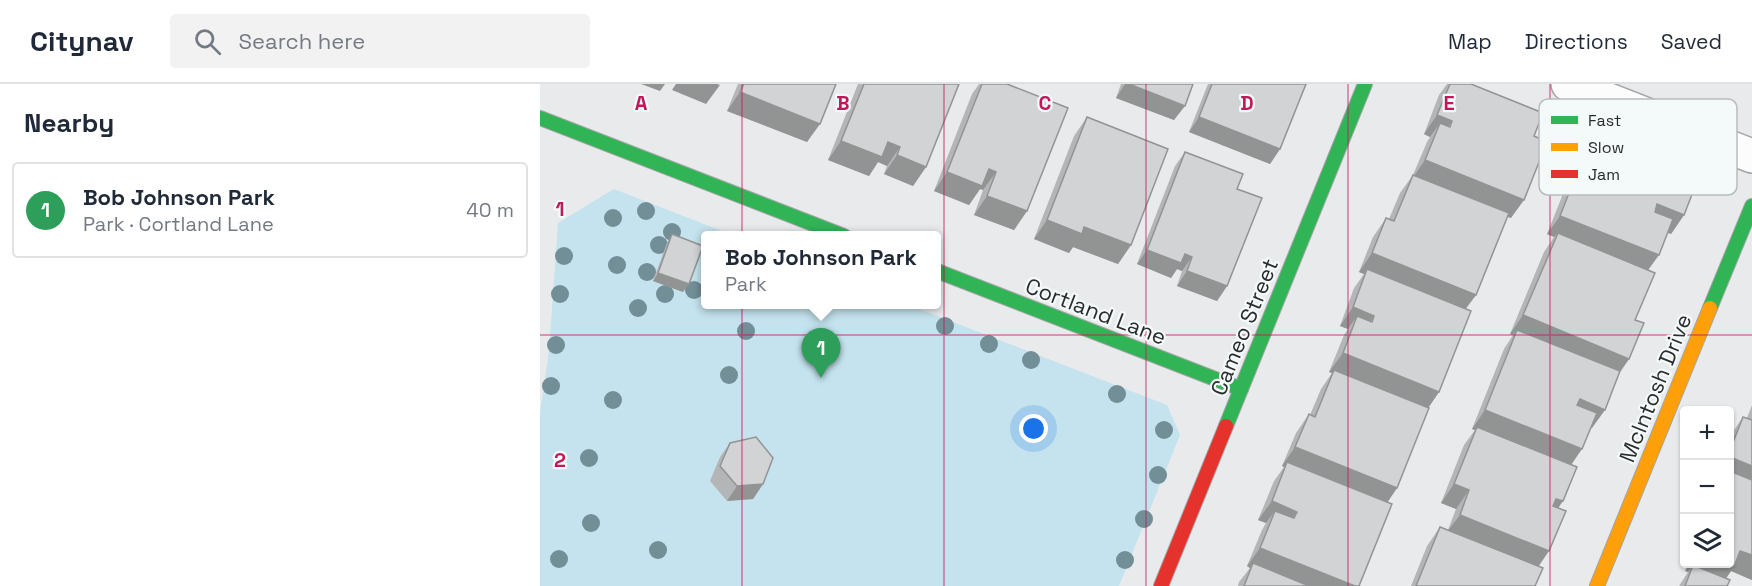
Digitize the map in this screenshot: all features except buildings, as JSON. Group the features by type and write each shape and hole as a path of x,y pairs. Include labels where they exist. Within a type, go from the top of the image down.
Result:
{"street":[{"name":"Cameo Street","path":"1161,586 1365,84"},
{"path":"1568,84 1606,99"},
{"path":"540,118 831,231"},
{"path":"1737,150 1752,156"},
{"name":"McIntosh Drive","path":"1597,586 1752,206"},
{"name":"Cortland Lane","path":"941,273 1241,389"}],"shaded area":[{"path":"614,189 722,231 701,231 701,309 919,309 1167,405 1180,435 1119,586 540,586 540,413 549,351 558,223"}],"traffic: fast":[{"path":"1226,426 1365,84"},
{"path":"540,118 831,231"},
{"path":"1710,308 1752,206"},
{"path":"941,273 1241,389"}],"traffic: slow":[{"path":"1597,586 1710,308"}],"traffic: jam":[{"path":"1161,586 1226,426"}],"place":[{"name":"Bob Johnson Park","path":"821,378"}]}
